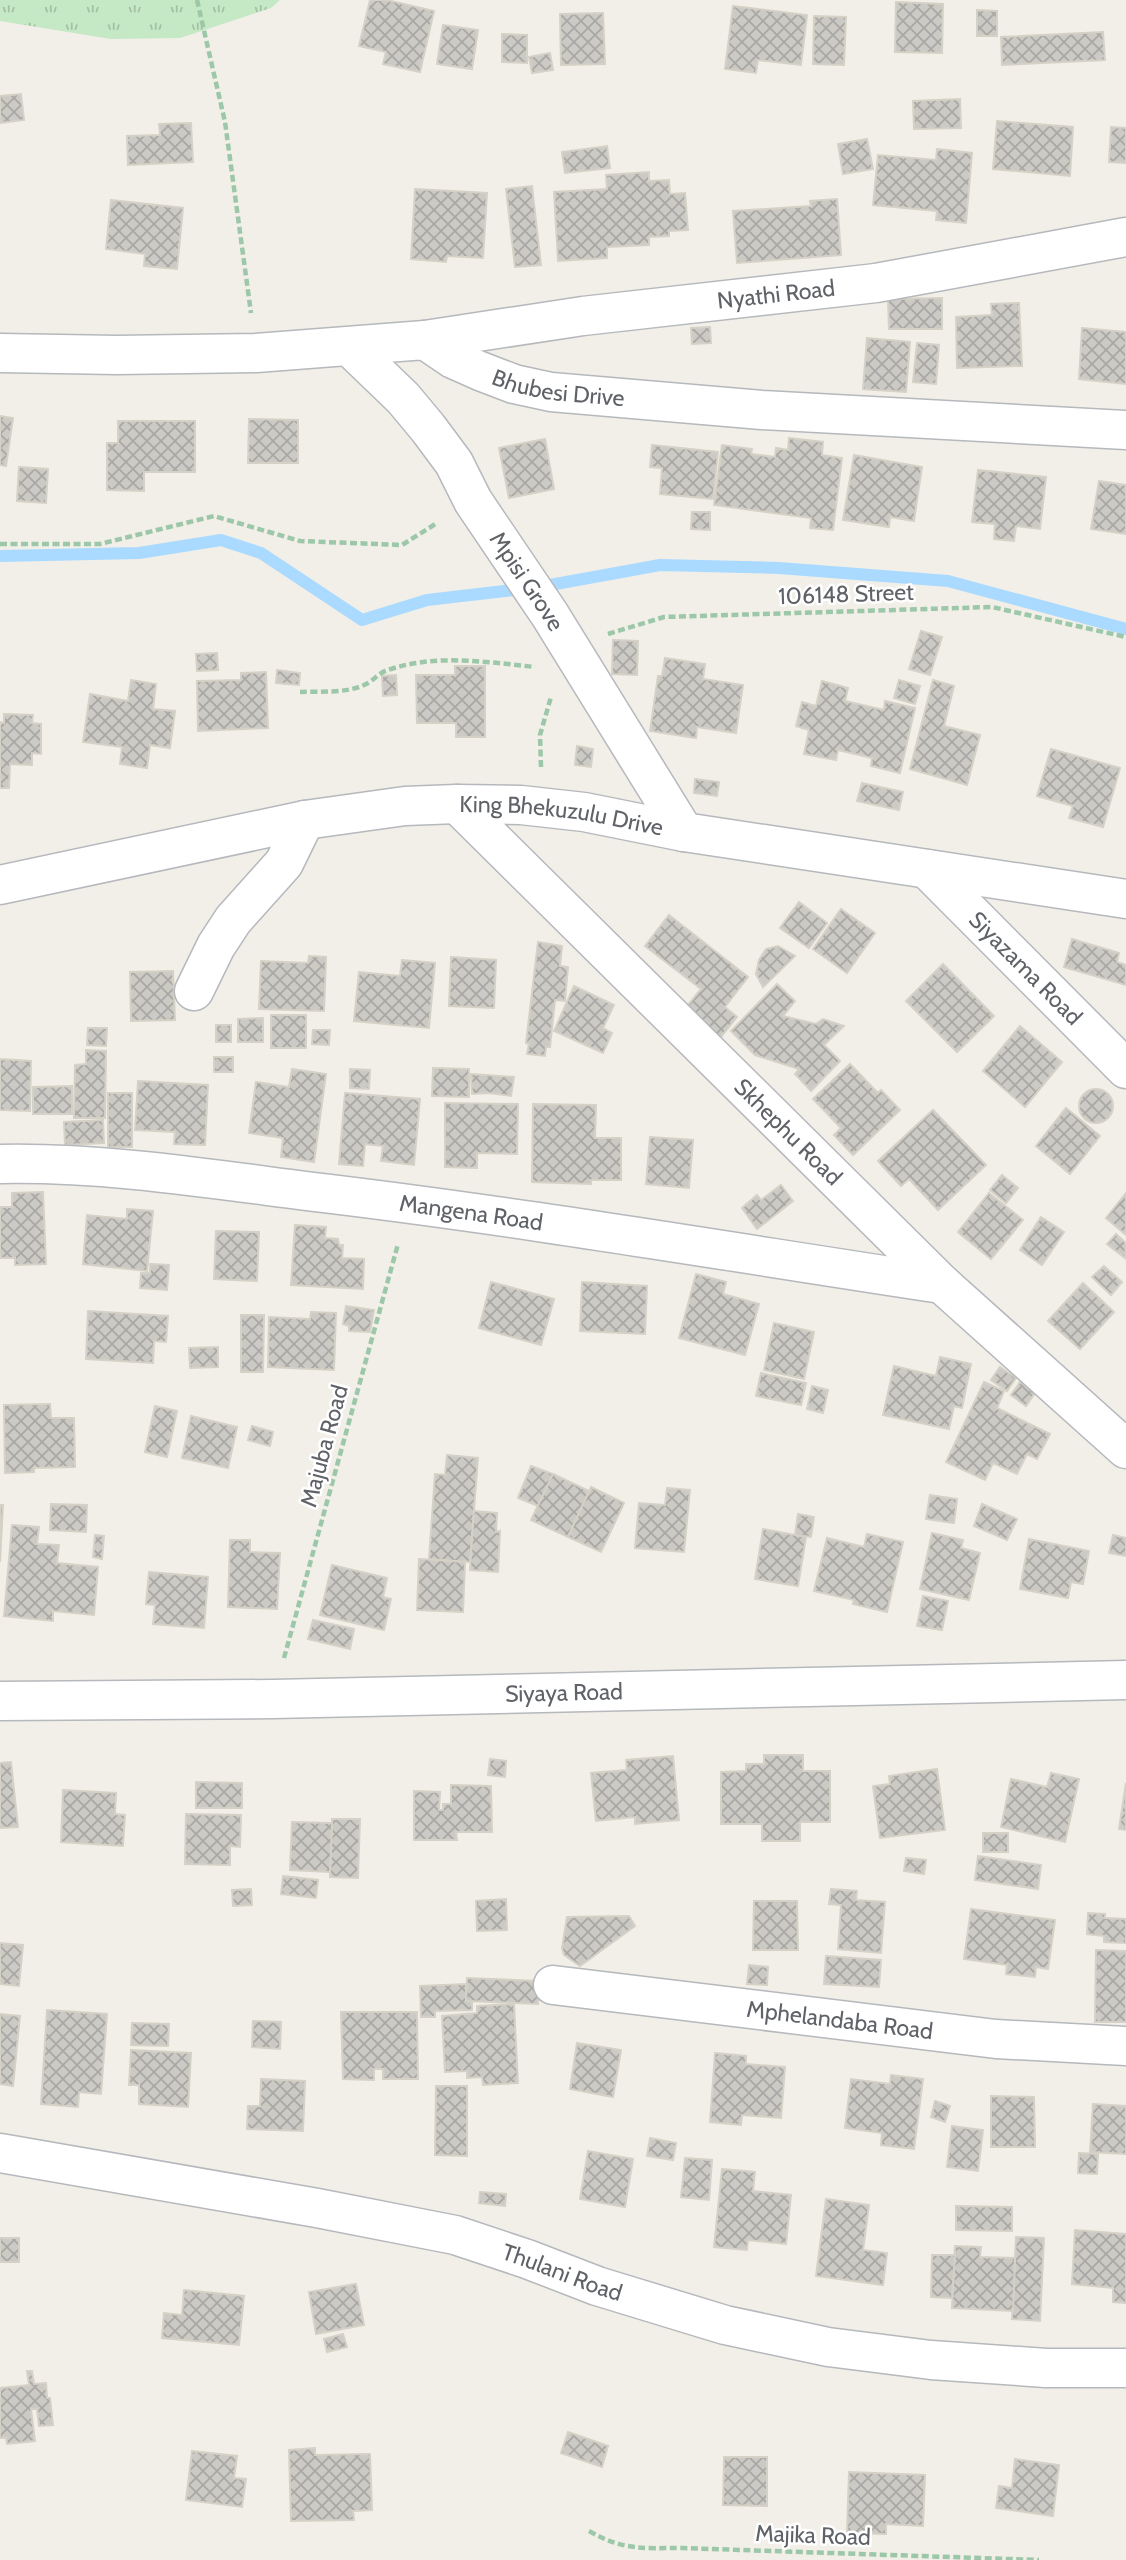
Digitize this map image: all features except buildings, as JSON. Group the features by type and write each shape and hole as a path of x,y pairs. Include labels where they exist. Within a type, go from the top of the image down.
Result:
{"street":[{"name":"Nyathi Road","path":"425,340 583,316 876,283 1126,237"},
{"path":"0,353 256,354 425,340"},
{"name":"Bhubesi Drive","path":"425,340 453,359 480,371 514,384 551,392 762,410 1126,430"},
{"name":"Mpisi Grove","path":"351,348 403,398 454,463 473,501 515,562 559,643 684,832"},
{"name":"King Bhekuzulu Drive","path":"0,885 305,820 405,806 457,804 521,805 584,812 684,832 1126,899"},
{"name":"Skhephu Road","path":"457,804 942,1284 1126,1449"},
{"path":"194,991 216,946 233,920 284,863 305,820"},
{"name":"Siyazama Road","path":"927,869 1126,1069"},
{"name":"Mangena Road","path":"0,1164 85,1167 409,1203 942,1284"},
{"name":"Siyaya Road","path":"0,1701 273,1699 1126,1680"},
{"name":"Mphelandaba Road","path":"553,1985 996,2039 1126,2046"},
{"name":"Thulani Road","path":"0,2153 455,2235 597,2286 725,2325 816,2344 943,2361 1046,2368 1126,2368"}],"path":[{"path":"197,0 225,122 256,354"},
{"path":"0,544 100,544 214,516 300,541 402,545 473,501"},
{"name":"106148 Street","path":"559,643 664,617 992,607 1126,637"},
{"path":"300,691 336,691 367,684 378,674 391,668 559,643 540,735 541,780 547,808"},
{"name":"Majuba Road","path":"273,1699 409,1203"},
{"name":"Majika Road","path":"589,2531 608,2542 628,2548 682,2547 1038,2560"}],"green space":[{"path":"0,0 280,0 271,8 180,38 111,39 0,21"}],"waterway":[{"path":"0,556 139,553 221,540 261,553 362,620 427,600 539,587 660,565 779,568 948,581 1126,629"}]}
